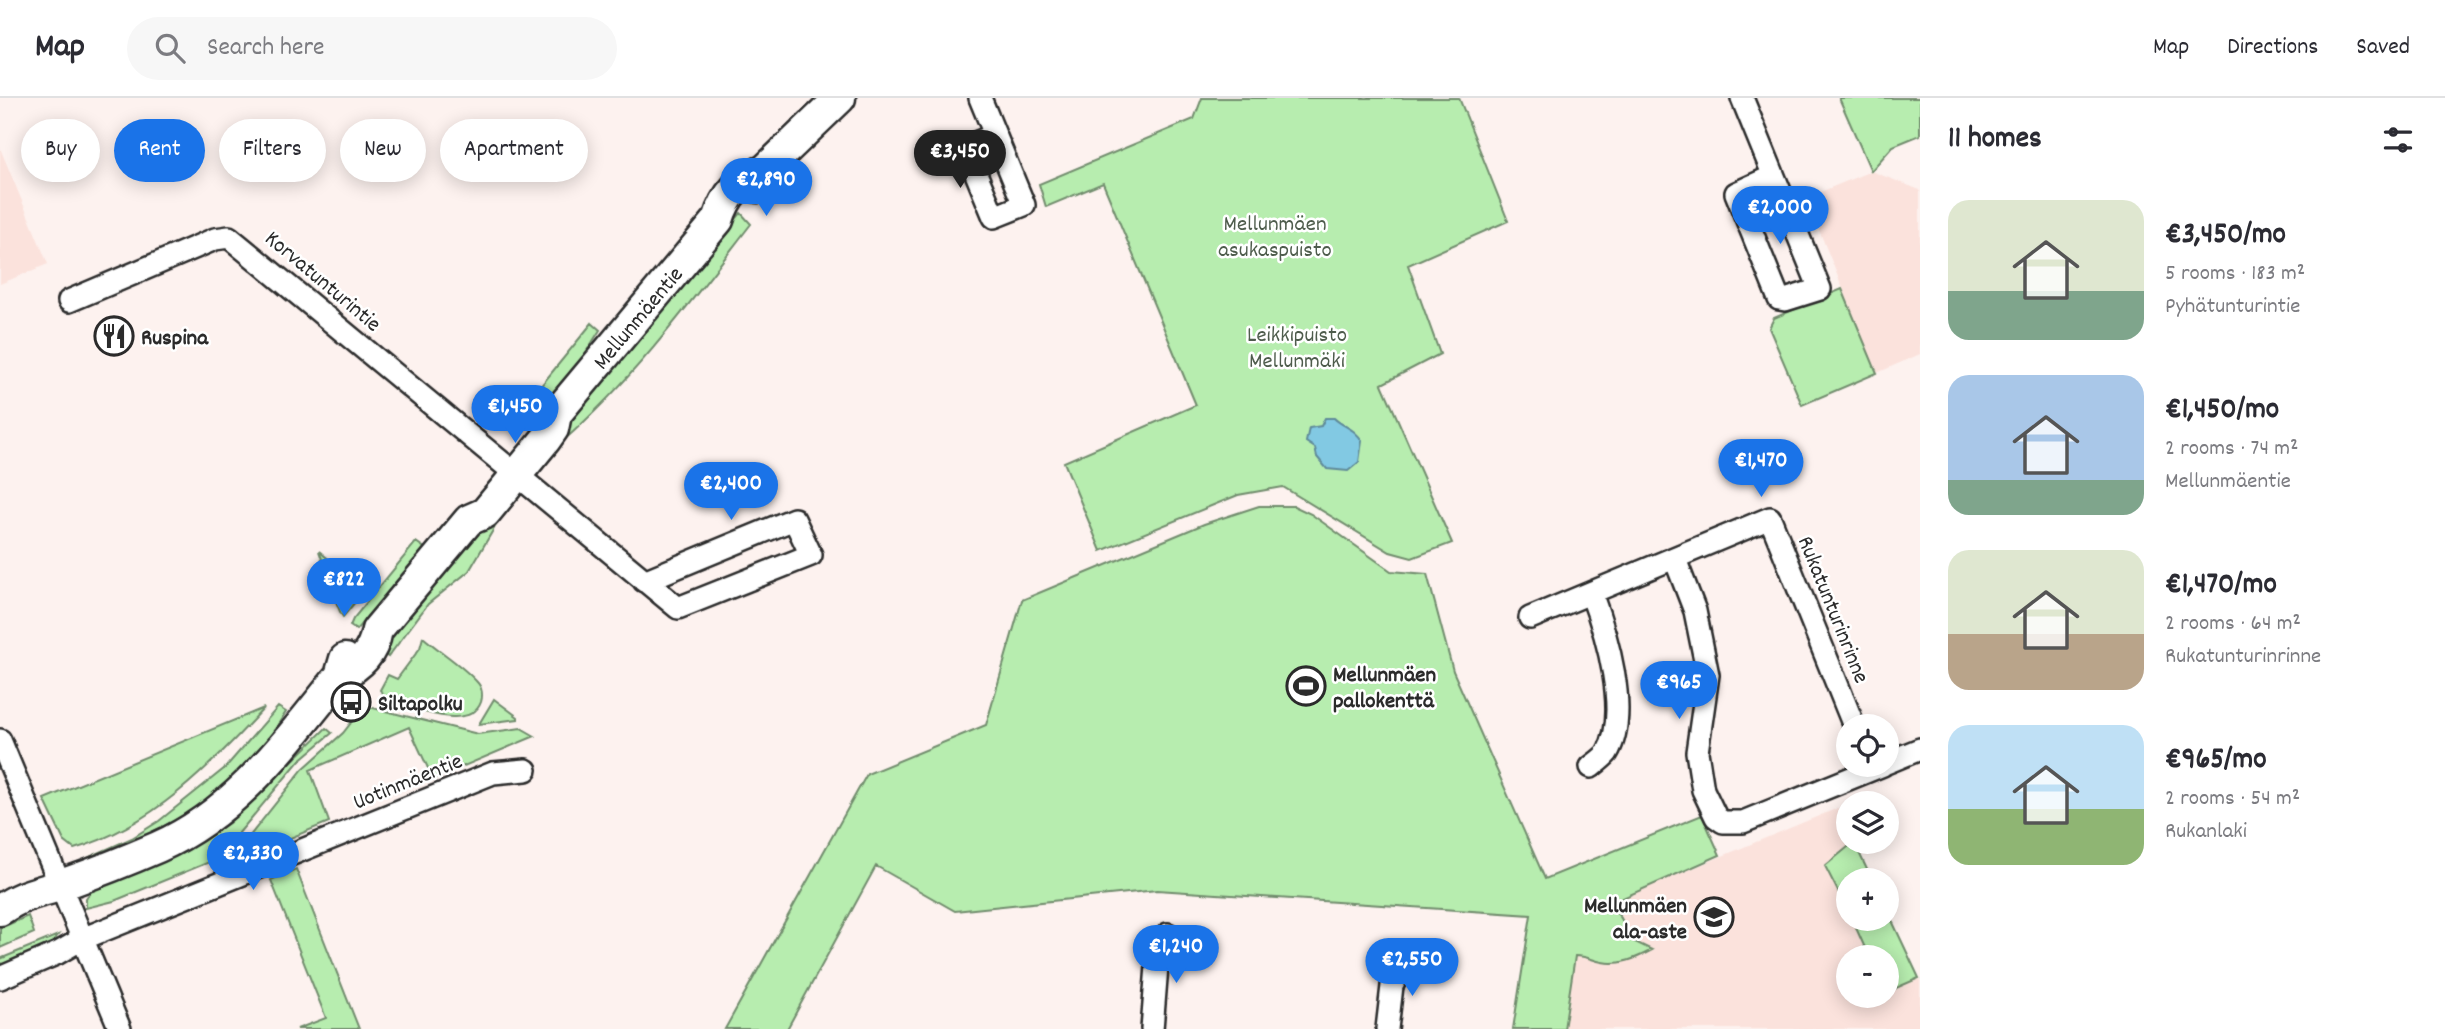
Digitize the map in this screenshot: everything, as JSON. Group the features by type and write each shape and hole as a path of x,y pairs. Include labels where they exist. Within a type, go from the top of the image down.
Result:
{"main road":[{"name":"Mellunmäentie","path":"0,911 23,910 41,902 61,885 159,846 220,810 269,763 340,676 346,655 362,636 377,630 469,520 485,513 511,469 554,429 556,414 718,220 724,201 733,190 746,177 765,170 840,98"}],"street":[{"path":"980,98 995,135"},
{"path":"1742,98 1820,289 1785,300 1779,299 1736,193 1773,176"},
{"name":"Korvatunturintie","path":"69,301 215,239 229,237 511,469"},
{"path":"511,469 643,581 678,608 811,555 794,519 643,581"},
{"name":"Rukatunturinrinne","path":"1530,618 1770,518 1849,714"},
{"path":"1675,559 1695,611 1708,675 1697,752 1703,790 1716,817 1723,822 1743,822 1849,777"},
{"path":"1591,593 1607,636 1617,693 1613,737 1606,754 1591,767"},
{"path":"0,740 120,1029"},
{"path":"1899,757 1920,750"},
{"name":"Uotinmäentie","path":"0,978 58,953 82,939 493,773 526,770"},
{"path":"1152,1029 1157,966 1168,934"},
{"path":"1387,1029 1392,986 1407,958"}],"shaded area":[{"path":"0,148 48,264 0,284"},
{"path":"1871,171 1920,190 1920,354 1877,373 1806,198"},
{"name":"Mellunmäen ala-aste","path":"1836,809 1836,854 1860,854 1866,868 1836,868 1836,931 1897,931 1920,980 1920,1029 1564,1029 1580,915"}],"green space":[{"name":"Mellunmäen asukaspuisto","path":"1202,98 1459,98 1508,221 1408,265 1440,354 1382,384 1452,543 1412,558 1390,552 1283,487 1238,495 1101,551 1064,462 1196,405 1103,183 1046,207 1039,184 1194,119"},
{"path":"1839,98 1920,98 1920,135 1893,146 1871,171"},
{"path":"741,213 751,224 707,281 615,391 563,441 557,436"},
{"path":"1842,289 1877,373 1802,405 1769,328 1774,318"},
{"path":"592,323 600,330 576,368 534,418 522,409"},
{"path":"1259,506 1294,506 1311,514 1391,571 1427,574 1453,671 1545,879 1702,815 1720,855 1609,904 1621,918 1631,940 1652,950 1615,963 1575,956 1564,1029 1513,1029 1531,915 1157,890 955,911 876,866 787,1029 725,1029 867,774 986,725 1022,600 1204,524"},
{"path":"490,517 499,520 469,571 428,604 388,657 379,650"},
{"path":"416,542 426,549 356,630 350,626 353,619"},
{"path":"319,551 365,590 343,617 337,606"},
{"path":"423,637 479,684 482,699 475,711 465,716 453,717 425,712 388,701 380,690 388,675 397,679 420,648"},
{"path":"494,699 518,717 518,719 479,724"},
{"path":"278,707 286,712 266,742 224,787 176,820 88,861 87,858 132,838 159,821 225,768"},
{"path":"369,707 478,734 521,728 535,736 433,779 409,727 310,770 329,822 235,861 237,852 303,769 343,733 361,710"},
{"path":"264,708 201,772 154,810 129,826 74,849 64,841 44,799"},
{"path":"326,728 332,733 299,761 223,852 212,861 114,901 86,908 86,898 92,890 185,851 229,823"},
{"path":"1840,854 1860,854 1866,868 1836,868 1836,888 1825,866"},
{"path":"296,869 359,1029 297,1029 326,1018 271,880"},
{"path":"28,916 34,933 0,948 0,928"},
{"path":"1857,931 1897,931 1919,978 1899,987 1899,945 1864,945"},
{"path":"58,935 49,947 0,969 0,959"}],"water":[{"path":"1325,418 1334,418 1356,433 1362,441 1359,462 1348,471 1327,469 1317,457 1315,448 1306,442 1309,428 1321,426"}],"place":[{"name":"Ruspina","path":"114,336"},
{"name":"Mellunmäen pallokenttä","path":"1306,686"},
{"name":"Siltapolku","path":"351,702"},
{"name":"Mellunmäen ala-aste","path":"1714,917"}],"park label":[{"name":"Leikkipuisto Mellunmäki","path":"1297,346"}]}
